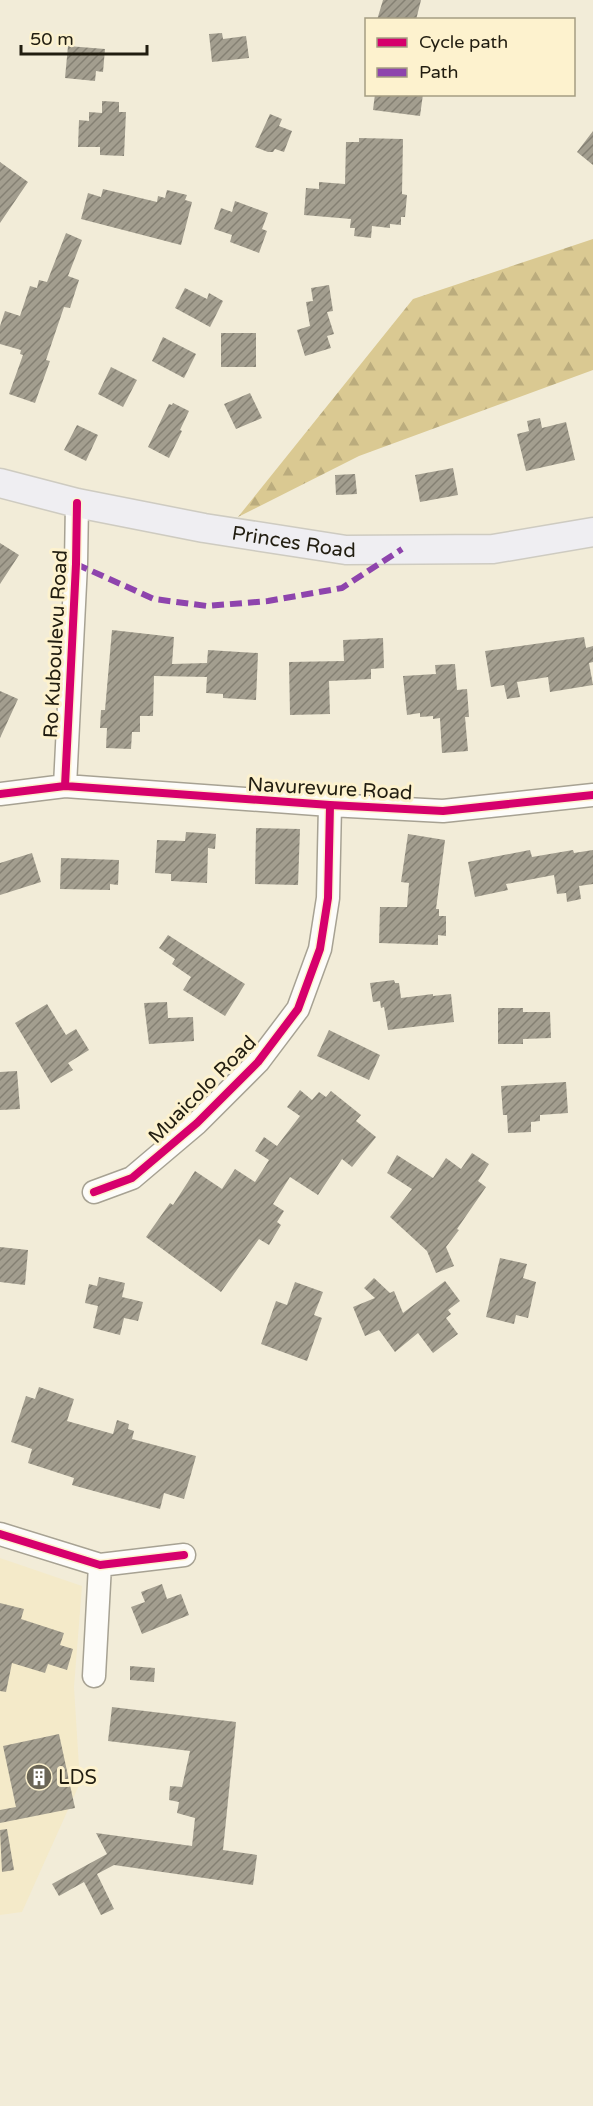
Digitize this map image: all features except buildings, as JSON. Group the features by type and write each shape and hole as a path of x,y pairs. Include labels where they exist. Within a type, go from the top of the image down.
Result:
{"main road":[{"name":"Princes Road","path":"0,483 77,504 204,528 346,550 492,549 593,532"}],"street":[{"name":"Ro Kuboulevu Road","path":"65,786 76,576 77,504"},
{"name":"Navurevure Road","path":"0,794 65,786 330,806 443,811 593,795"},
{"name":"Muaicolo Road","path":"94,1192 132,1178 196,1123 258,1062 298,1009 320,949 328,898 330,806"},
{"path":"0,1534 100,1565 184,1555"},
{"path":"94,1676 100,1565"}],"shaded area":[{"path":"0,1558 82,1586 74,1687 80,1783 22,1912 0,1915"}],"green space":[{"path":"593,239 593,370 359,456 238,517 413,299"}],"marked path":[{"path":"76,564 154,599 207,606 268,601 342,588 402,549"}],"cycle path":[{"path":"65,786 77,503"},
{"path":"0,794 65,786 443,811 593,795"},
{"path":"94,1192 132,1178 197,1123 258,1062 298,1009 320,949 328,898 330,805"},
{"path":"0,1534 100,1565 184,1555"}],"place":[{"name":"LDS","path":"39,1777"}]}
